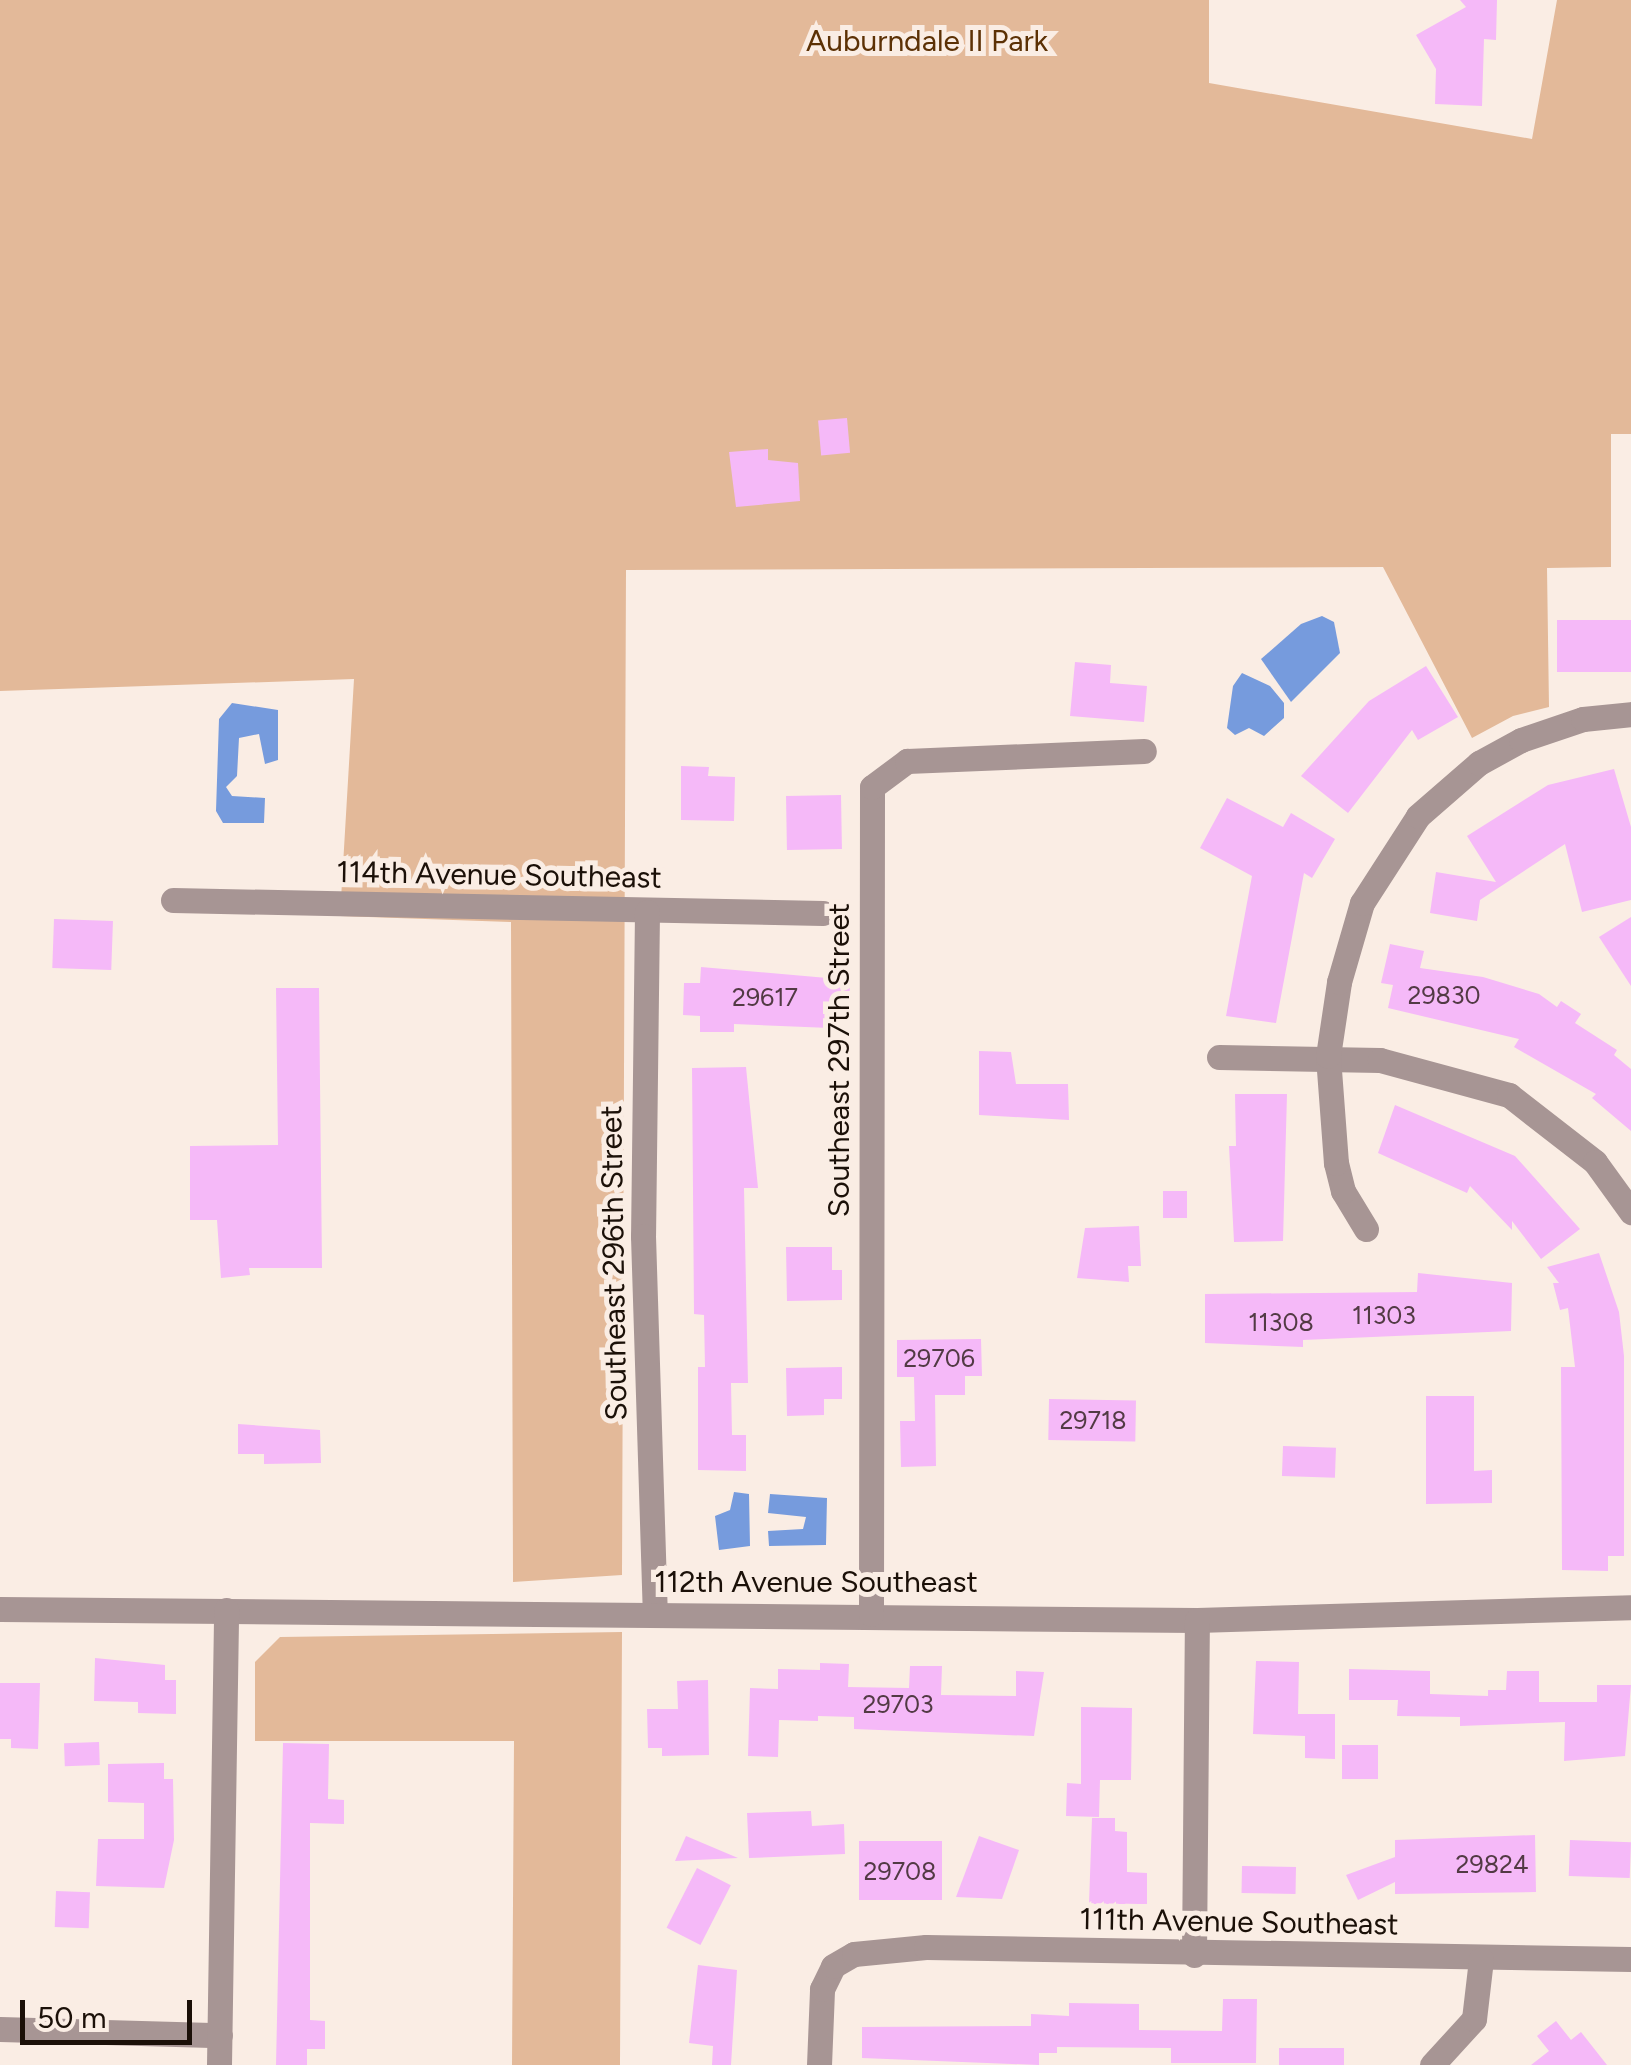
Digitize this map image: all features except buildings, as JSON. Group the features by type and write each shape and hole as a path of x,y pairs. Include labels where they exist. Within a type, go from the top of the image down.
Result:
{"street":[{"path":"1366,1230 1342,1191 1336,1164 1328,1056 1339,982 1362,904 1418,816 1444,789 1521,740 1583,719 1631,714"},
{"name":"Southeast 297th Street","path":"871,1614 872,787 906,761 1144,751"},
{"name":"114th Avenue Southeast","path":"172,900 824,913"},
{"name":"Southeast 296th Street","path":"648,912 643,1236 655,1614"},
{"path":"1219,1057 1328,1056 1423,1068 1509,1095 1569,1138 1628,1202"},
{"name":"112th Avenue Southeast","path":"0,1609 871,1614 1197,1620 1631,1608"},
{"path":"218,2065 226,1610"},
{"path":"1194,1954 1197,1620"},
{"name":"111th Avenue Southeast","path":"819,2065 822,1990 846,1957 926,1947 1631,1959"},
{"path":"1432,2065 1474,2019 1481,1959"},
{"path":"0,2029 220,2035"}],"green space":[{"name":"Auburndale II Park","path":"0,0 1209,0 1209,83 1532,139 1557,0 1631,0 1631,434 1611,434 1611,567 1547,568 1549,707 1513,716 1472,738 1383,567 626,570 622,1575 513,1582 511,922 340,916 354,679 0,691"},
{"path":"622,1632 620,2065 512,2065 514,1741 255,1741 255,1662 280,1637"}],"water":[{"path":"1322,616 1334,622 1340,653 1291,702 1261,659 1301,624"},
{"path":"1242,673 1270,686 1284,703 1284,718 1264,736 1249,728 1235,735 1227,728 1233,686"},
{"path":"232,703 278,710 278,760 265,764 259,734 239,738 237,776 226,787 232,796 265,798 264,823 223,823 216,811 219,719"},
{"path":"734,1492 749,1494 750,1546 719,1550 715,1516 730,1510"},
{"path":"770,1494 827,1498 826,1545 769,1546 768,1531 803,1529 806,1517 768,1513"}]}
